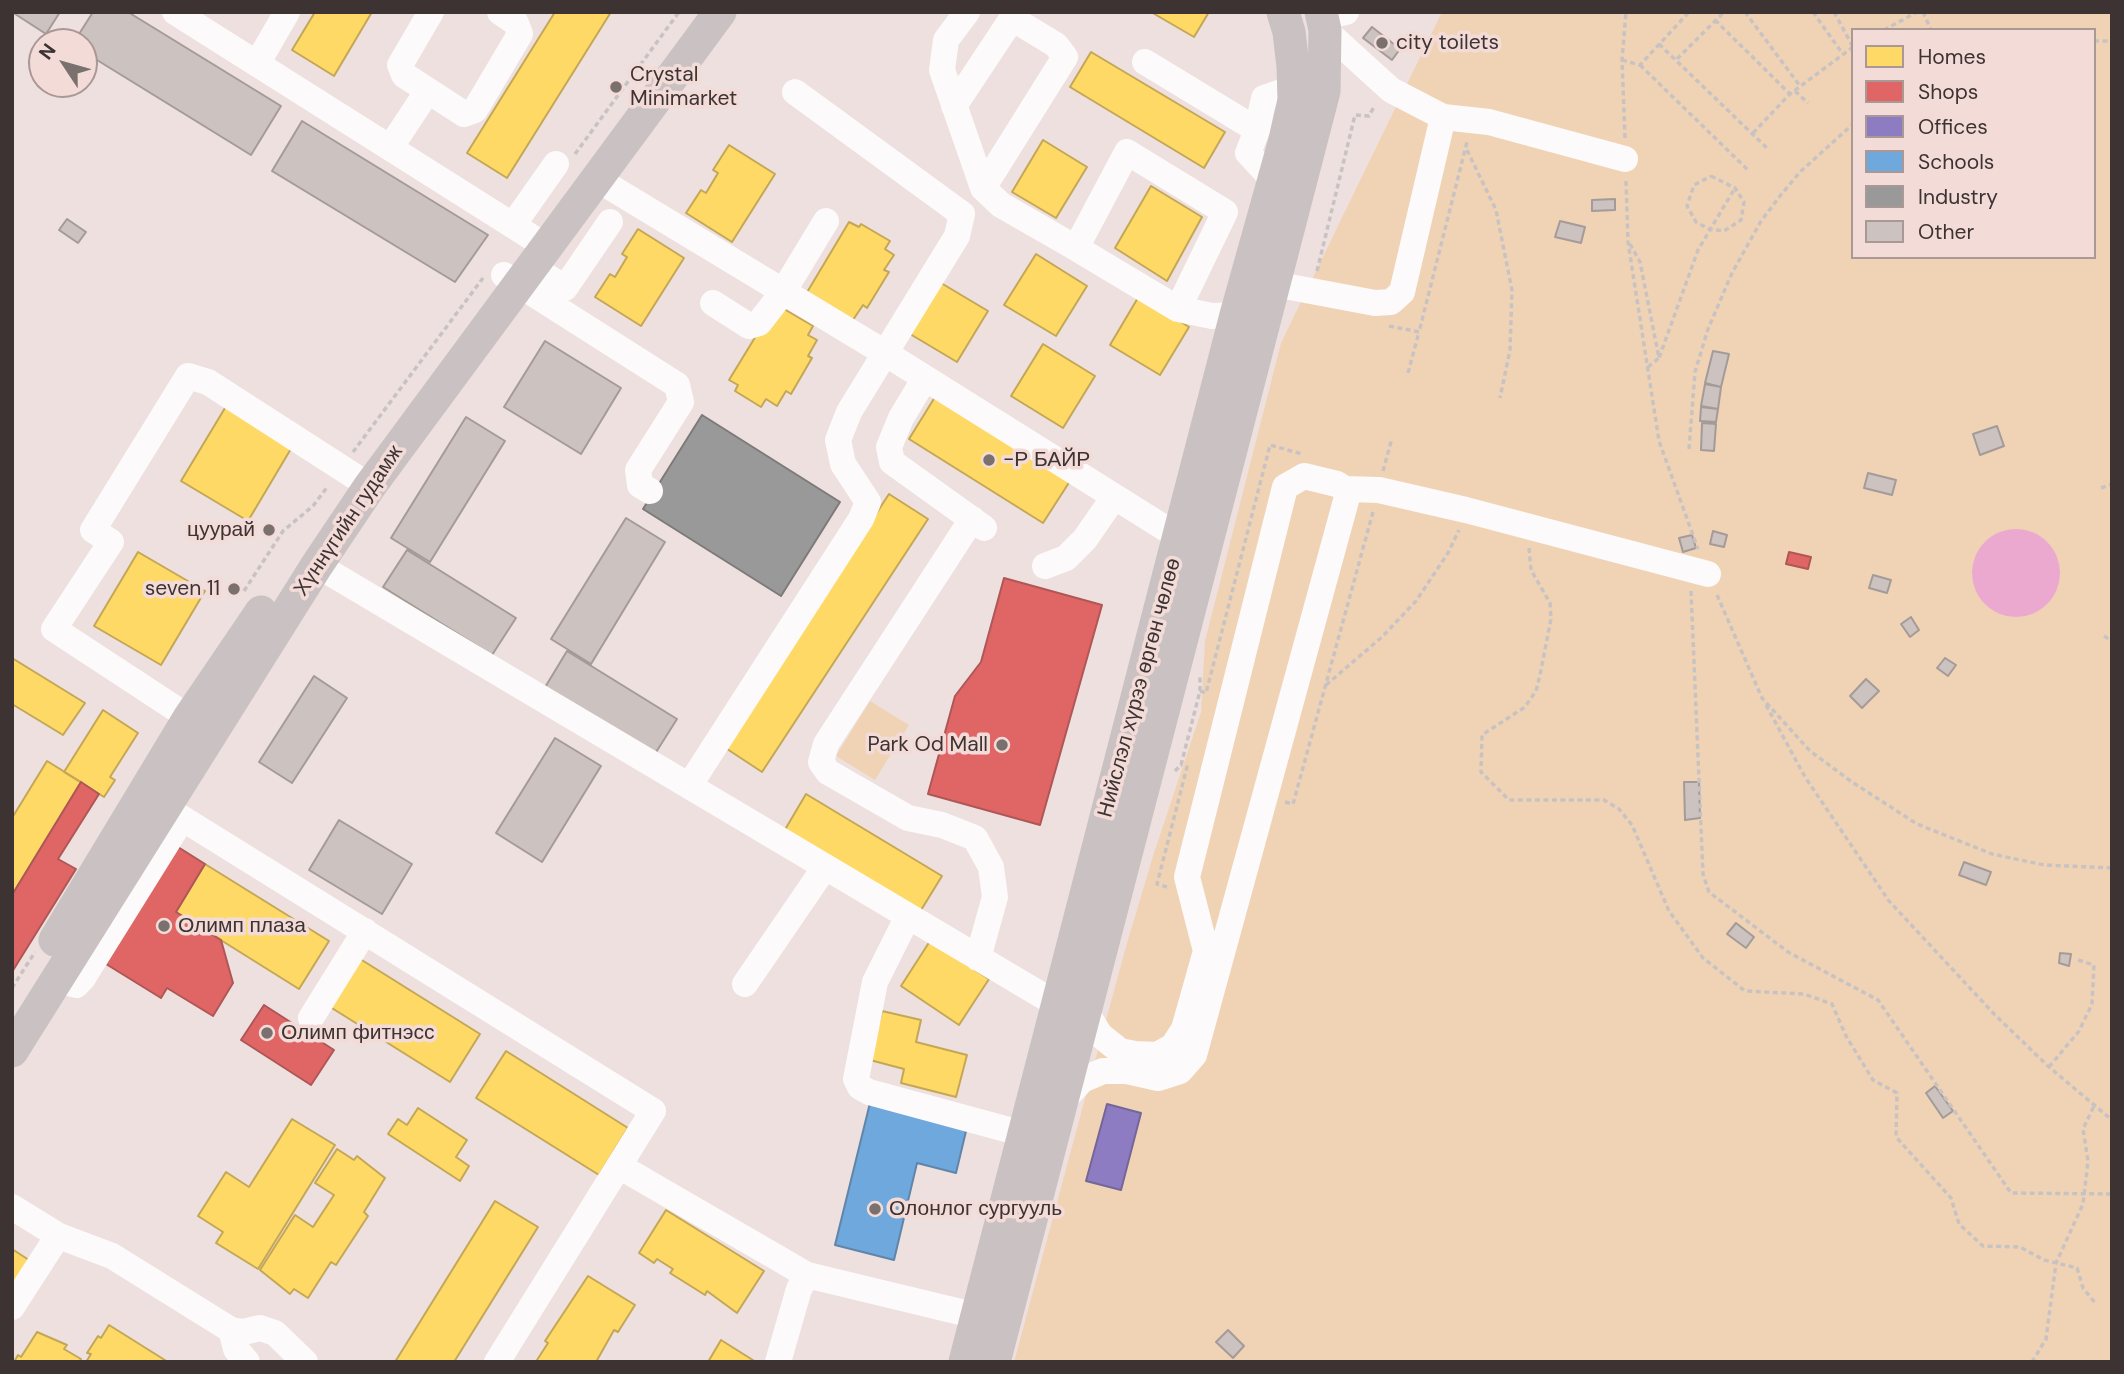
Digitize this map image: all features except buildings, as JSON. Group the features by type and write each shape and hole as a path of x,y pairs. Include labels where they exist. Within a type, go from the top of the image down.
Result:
{"main road":[{"name":"Нийслэл хүрээ өргөн чөлөө","path":"994,1362 1001,1280 1024,1134 1072,1008 1183,558 1236,315 1285,140 1293,88 1289,32 1283,12"},
{"name":"Хүннүгийн гудамж","path":"12,1009 200,725 354,476 525,256 597,179 698,15"},
{"name":"Хүннүгийн гудамж","path":"12,1051 57,980 173,813 200,725 317,565 525,256 698,15"},
{"name":"Нийслэл хүрээ өргөн чөлөө","path":"1183,558 1274,284 1324,91 1329,18"},
{"name":"Нийслэл хүрээ өргөн чөлөө","path":"965,1362 977,1316 1001,1280 1063,1101 1072,1008"}],"street":[{"path":"175,12 390,148 565,288 610,222"},
{"path":"257,64 287,12"},
{"path":"431,12 400,65 404,75 464,114 475,110 520,34 516,23 500,12"},
{"path":"967,12 946,40 942,70 983,188 1001,205 1178,309 1212,316 1236,315"},
{"path":"1329,18 1391,90 1443,117 1489,122 1625,159"},
{"path":"954,106 1009,23 1018,22 1047,39 1056,45 1065,57 983,188"},
{"path":"1144,62 1258,130"},
{"path":"1274,181 1248,153 1258,130 1264,98 1293,88"},
{"path":"390,148 427,92"},
{"path":"689,786 861,519 868,502 842,464 838,440 849,412 957,236 962,214 795,92"},
{"path":"1274,284 1375,303 1391,302 1402,292 1443,117"},
{"path":"1076,248 1127,152 1225,212 1178,309"},
{"path":"525,256 562,164"},
{"path":"597,179 885,353 1114,497 1183,558"},
{"path":"713,303 750,326 759,323 783,292 826,220"},
{"path":"525,256 677,386 681,402 638,470 640,485 650,491"},
{"path":"200,725 54,629 111,542 93,530 188,376 208,382 354,476"},
{"path":"925,379 901,418 889,447 892,463 978,523 826,744 821,762 828,772 908,818 942,825 975,838 991,867 995,897 978,958"},
{"path":"317,565 978,958 1072,1008 1120,1051 1157,1055 1173,1045 1184,1028 1206,951 1187,877 1285,487 1304,475 1337,484 1345,489 1379,490 1522,523 1700,571"},
{"path":"1063,1101 1082,1080 1103,1071 1127,1070 1158,1078 1180,1071 1194,1055 1347,497 1345,489"},
{"path":"1045,566 1066,558 1085,539 1114,497"},
{"path":"173,813 653,1111 497,1362"},
{"path":"745,984 825,867"},
{"path":"908,916 875,982 856,1079 860,1087 869,1092 1024,1134"},
{"path":"311,1018 365,931"},
{"path":"619,1166 807,1275 977,1316"},
{"path":"12,1207 59,1236 112,1256 231,1331 267,1329 283,1338 305,1362"},
{"path":"12,1220 52,1245 112,1256"},
{"path":"12,1307 52,1245"},
{"path":"778,1362 799,1289 807,1275"},
{"path":"231,1331 236,1349 247,1362"}],"path":[{"path":"1626,12 1622,60 1628,242 1660,441 1700,571 1762,698 1805,777 1889,901 1995,1015 2049,1067 2112,1120"},
{"path":"1640,65 1689,12"},
{"path":"1677,59 1724,12"},
{"path":"1745,12 1800,86"},
{"path":"1812,12 1843,54"},
{"path":"1753,133 1793,92 1851,48 1834,12"},
{"path":"1897,12 1901,20"},
{"path":"1888,28 1917,12"},
{"path":"1923,12 1930,28"},
{"path":"562,164 698,15"},
{"path":"1715,20 1808,103"},
{"path":"1659,44 1769,150"},
{"path":"1622,60 1640,65 1749,171"},
{"path":"1689,449 1695,372 1708,329 1732,273 1761,221 1786,188 1851,126"},
{"path":"1466,148 1496,210 1512,290 1510,350 1500,398"},
{"path":"1711,176 1735,188 1744,202 1741,220 1727,230 1709,229 1690,215 1687,202 1698,181 1711,176"},
{"path":"1648,367 1659,358 1688,273 1709,229 1735,188"},
{"path":"1628,242 1640,262 1659,358"},
{"path":"1408,373 1419,332"},
{"path":"1392,438 1325,686 1382,637 1416,601 1448,553 1464,518"},
{"path":"1200,691 1206,693 1270,445 1307,456"},
{"path":"2101,488 2112,484"},
{"path":"1522,523 1528,535 1531,569 1550,603 1551,619 1536,691 1525,707 1482,735 1481,772 1508,800 1604,800 1619,809 1632,825 1669,911 1703,958 1745,991 1804,994 1832,1004 1846,1036 1873,1080 1897,1093 1896,1137 1951,1198 1959,1224 1983,1246 2020,1247 2056,1263 2077,1268 2083,1288 2096,1304"},
{"path":"1700,571 1703,874 1709,892 1788,952 1878,1000 2011,1192 2112,1194"},
{"path":"2104,636 2112,641"},
{"path":"1762,698 1810,751 1894,812 1917,824 1964,844 2019,860 2070,868 2112,868"},
{"path":"2049,1067 2079,1031 2092,1003 2094,965 2078,960"},
{"path":"2032,1362 2046,1339 2056,1263 2085,1194 2088,1161 2083,1129 2094,1106"}],"shaded area":[{"path":"1442,12 2112,12 2112,1362 1014,1362 1125,950 1201,712 1205,641 1281,343"},
{"path":"2016,529 2041,536 2053,548 2060,573 2053,598 2041,610 2016,617 1991,610 1979,598 1972,573 1979,548 1991,536"},
{"path":"870,701 909,725 875,780 836,756"}],"place":[{"name":"city toilets","path":"1382,43"},
{"name":"Crystal Minimarket","path":"616,87"},
{"name":"-Р БАЙР","path":"989,460"},
{"name":"цуурай","path":"269,530"},
{"name":"seven 11","path":"234,589"},
{"name":"Park Od Mall","path":"1002,745"},
{"name":"Олимп плаза","path":"164,926"},
{"name":"Олимп фитнэсс","path":"267,1033"},
{"name":"Олонлог сургууль","path":"875,1209"}]}
